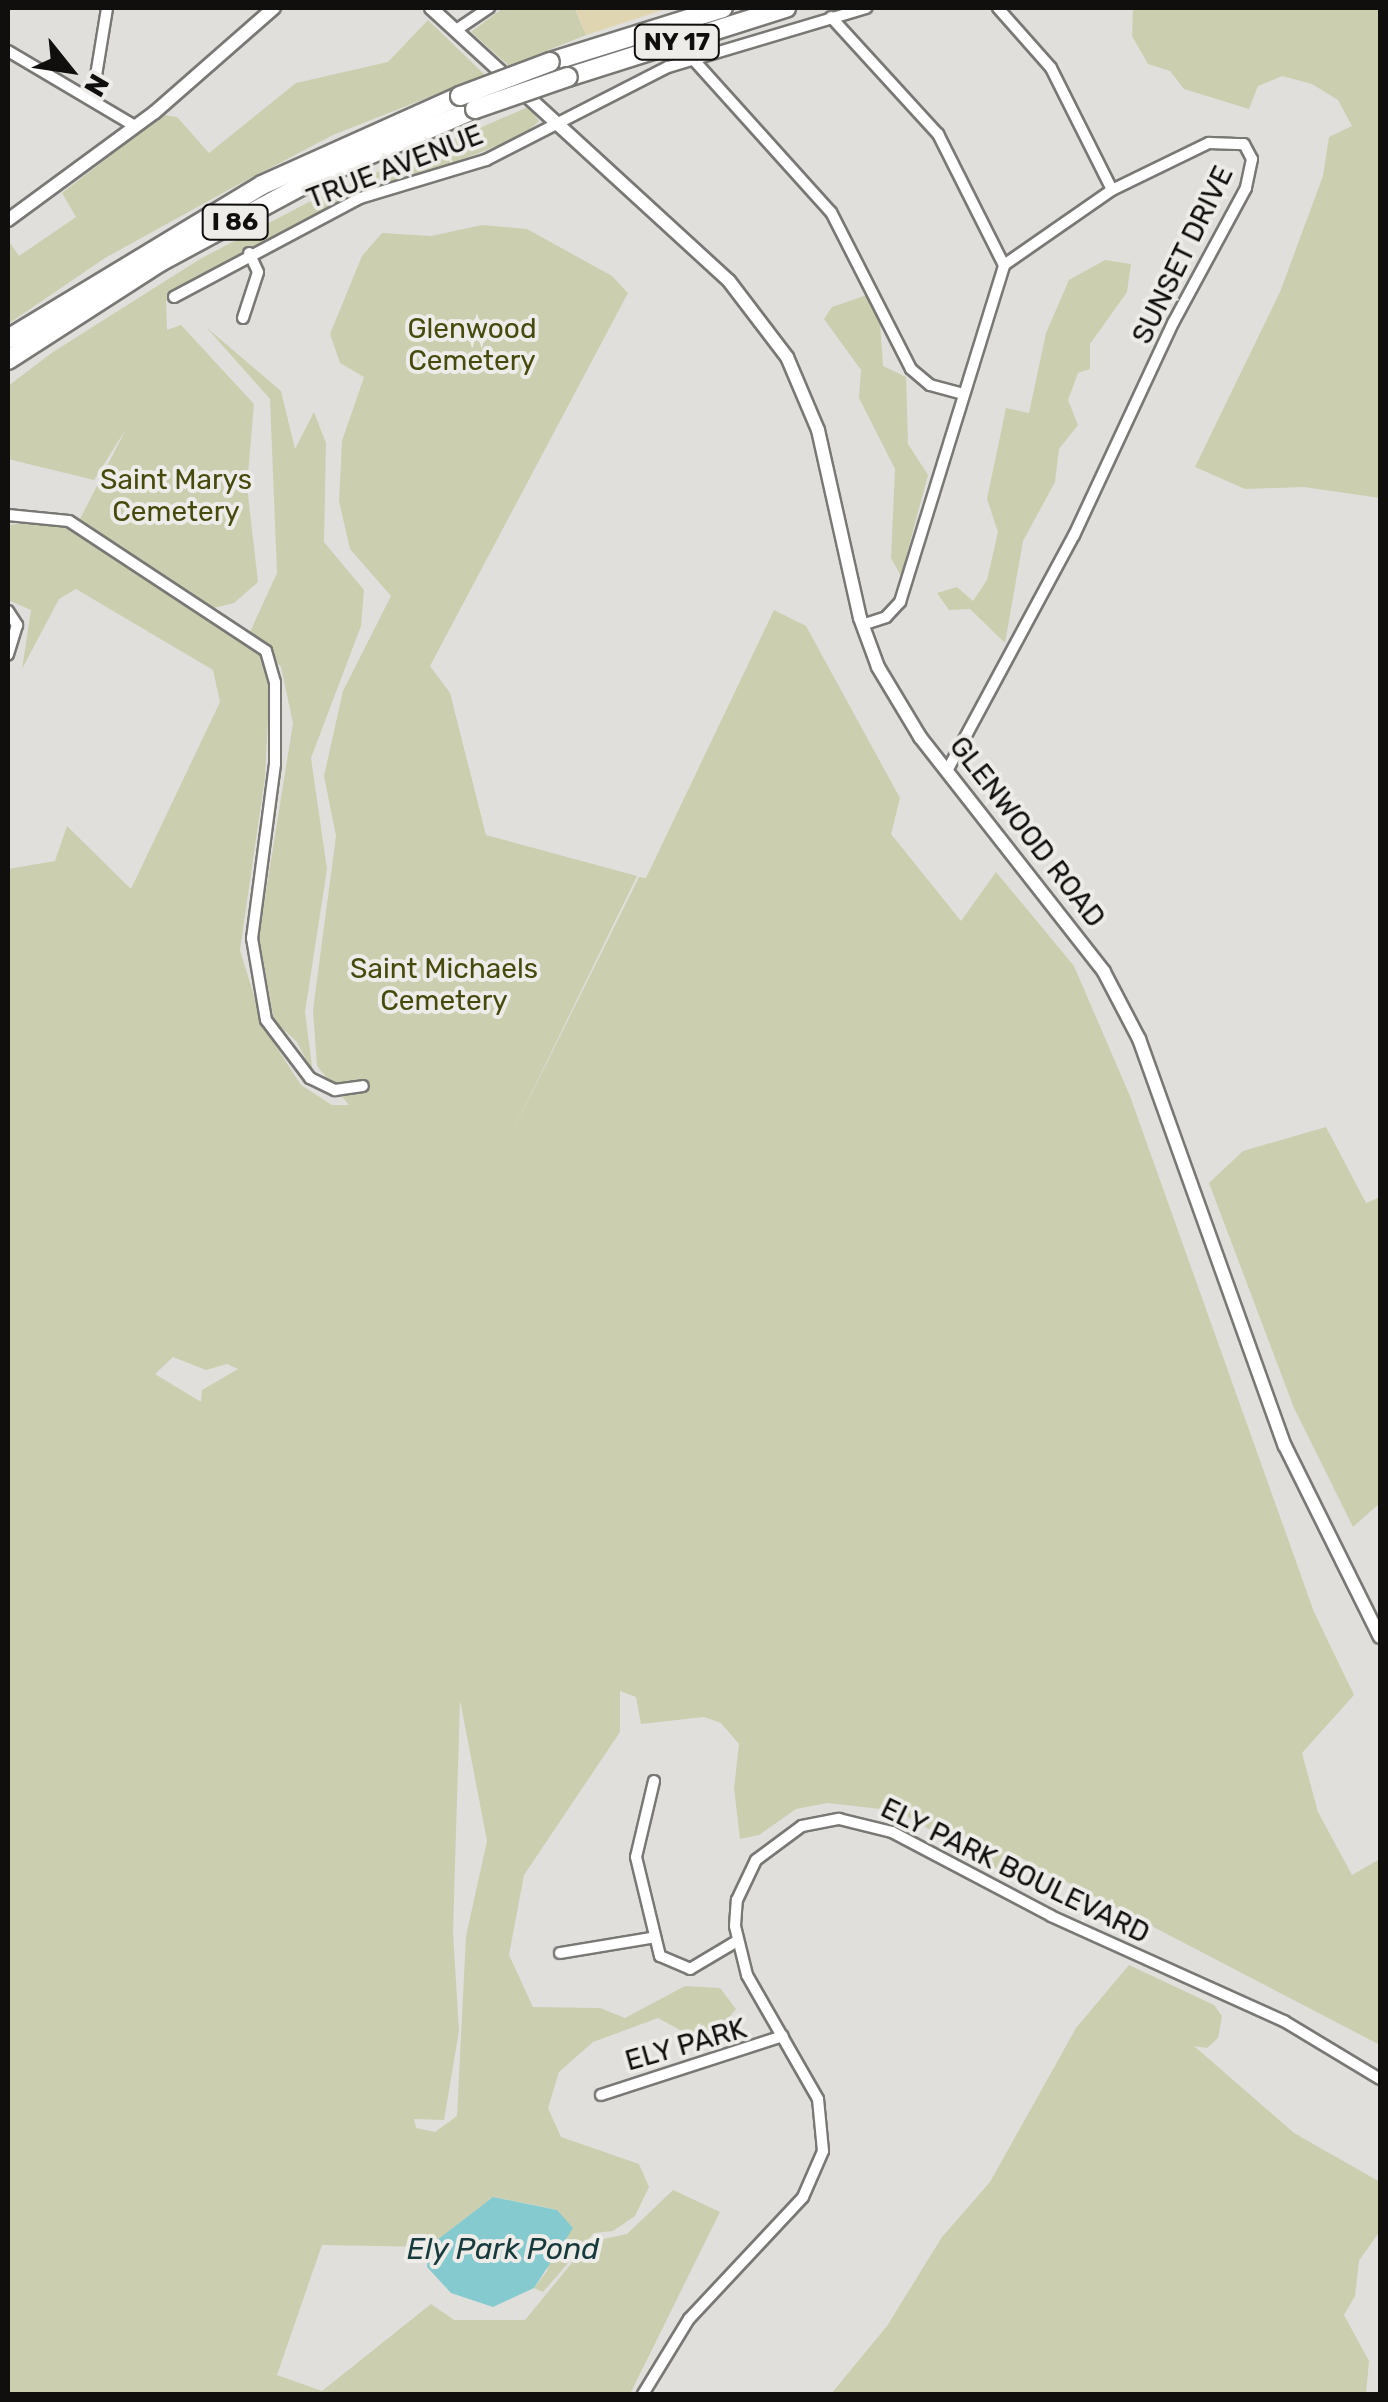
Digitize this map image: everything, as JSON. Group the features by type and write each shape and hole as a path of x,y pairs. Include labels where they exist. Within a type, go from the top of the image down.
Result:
{"highway":[{"name":"NY 17","path":"460,96 550,62 723,8"},
{"name":"NY 17","path":"475,109 786,8"},
{"name":"I 86","path":"8,339 248,193 460,96"},
{"name":"I 86","path":"8,360 160,262 318,177 475,109"}],"street":[{"path":"92,100 106,8"},
{"path":"8,220 135,126 274,8"},
{"name":"GLENWOOD ROAD","path":"431,8 729,281 787,357 818,430 862,625 894,698 947,771 1070,924 1139,1039 1285,1446 1380,1636"},
{"path":"456,30 488,8"},
{"name":"TRUE AVENUE","path":"174,297 360,198 486,160 556,122 693,59 866,8"},
{"path":"998,8 1051,68 1112,190"},
{"path":"831,17 938,134 1004,266 900,602 886,617 862,625"},
{"path":"8,51 135,126"},
{"path":"693,59 826,203 911,369 930,385 963,394"},
{"name":"SUNSET DRIVE","path":"947,771 1074,534 1173,323 1246,188 1252,159 1244,144 1224,138 1112,190 1004,266"},
{"path":"243,318 258,272 249,254"},
{"path":"8,515 57,517 98,536 266,651 275,682 275,764 252,938 266,1020 310,1078 334,1090 364,1086"},
{"path":"8,611 16,625 8,655"},
{"path":"654,1781 636,1857 651,1938 660,1956 690,1969 708,1964 737,1940"},
{"name":"ELY PARK BOULEVARD","path":"643,2394 689,2319 770,2235 816,2174 824,2138 818,2099 747,1975 737,1940 738,1900 761,1855 802,1826 858,1821 1284,2021 1380,2079"},
{"path":"560,1953 651,1938"},
{"name":"ELY PARK","path":"600,2095 783,2036"}],"green space":[{"path":"503,8 580,8 575,9 586,35 509,66 471,32"},
{"path":"1133,8 1380,8 1380,498 1304,487 1245,489 1195,467 1280,292 1323,176 1329,137 1352,126 1338,100 1312,84 1282,76 1258,86 1249,109 1184,89 1170,71 1148,64 1132,36"},
{"path":"428,20 485,75 333,135 105,258 8,324 8,240 19,256 76,217 62,193 163,115 177,117 209,153 296,83 388,62"},
{"name":"Saint Marys Cemetery","path":"528,107 539,121 522,136 296,224 166,300 167,330 181,325 254,404 247,486 258,582 234,603 214,608 79,521 126,429 94,480 8,459 8,386 53,352 200,259 307,203"},
{"path":"482,225 527,229 612,276 628,293 430,666 450,693 486,835 637,876 507,1143 639,877 646,878 774,610 806,626 900,798 891,834 961,921 996,872 1074,966 1130,1096 1314,1612 1354,1695 1302,1753 1318,1812 1352,1875 1380,1859 1380,2045 1015,1855 1003,1870 1007,1875 898,1811 828,1803 796,1809 759,1835 740,1839 734,1788 739,1744 721,1723 704,1717 641,1724 636,1697 620,1691 620,1732 524,1875 509,1955 533,2007 600,2008 625,2018 685,1986 720,1988 736,2009 718,2031 698,2040 658,2018 593,2042 559,2072 548,2108 561,2137 639,2164 649,2187 635,2216 613,2231 594,2233 543,2292 534,2288 547,2271 557,2210 539,2206 493,2197 428,2247 322,2245 277,2375 322,2391 431,2304 454,2320 525,2320 589,2242 627,2234 673,2190 720,2212 630,2394 8,2394 8,869 55,861 67,826 131,889 220,702 213,670 76,589 59,599 22,669 31,610 8,600 8,525 52,520 115,554 259,654 270,683 265,777 240,950 264,1028 301,1085 332,1105 349,1105 317,1066 313,1010 336,836 324,776 343,691 391,596 350,549 339,501 342,441 364,377 340,363 330,334 362,256 382,233 431,236","holes":["173,1357 206,1370 227,1364 238,1369 202,1390 201,1402 155,1374","460,1700 487,1841 466,1936 457,2116 435,2132 416,2128 414,2119 444,2120 459,2031 453,1932"]},
{"path":"1105,260 1131,264 1127,292 1090,344 1090,369 1078,373 1068,400 1078,425 1059,449 1055,482 1023,541 1005,643 970,609 949,610 937,593 957,587 973,601 987,580 998,532 987,499 1006,408 1029,413 1046,333 1069,280"},
{"path":"867,295 880,323 883,366 906,377 908,444 928,475 901,576 891,558 895,469 859,398 861,370 824,319 832,307"},
{"path":"206,327 281,391 295,449 314,412 326,443 324,542 364,590 361,626 311,758 327,869 305,1012 313,1074 297,1042 274,1021 259,935 293,723 281,667 250,632 277,573 270,399"},
{"path":"1326,1127 1366,1203 1380,1197 1380,1503 1353,1527 1294,1408 1209,1183 1243,1151"},
{"path":"1129,1965 1214,2005 1222,2016 1218,2038 1207,2048 1194,2046 1294,2133 1380,2182 1380,2231 1359,2261 1355,2296 1344,2315 1369,2361 1366,2394 831,2394 887,2326 942,2237 990,2182 1076,2028"}],"sand":[{"path":"575,8 669,8 586,35"}],"water":[{"name":"Ely Park Pond","path":"493,2197 557,2210 573,2228 534,2288 493,2307 451,2293 427,2267 428,2247"}],"park label":[{"name":"Glenwood Cemetery","path":"472,345"},
{"name":"Saint Michaels Cemetery","path":"444,985"}]}
